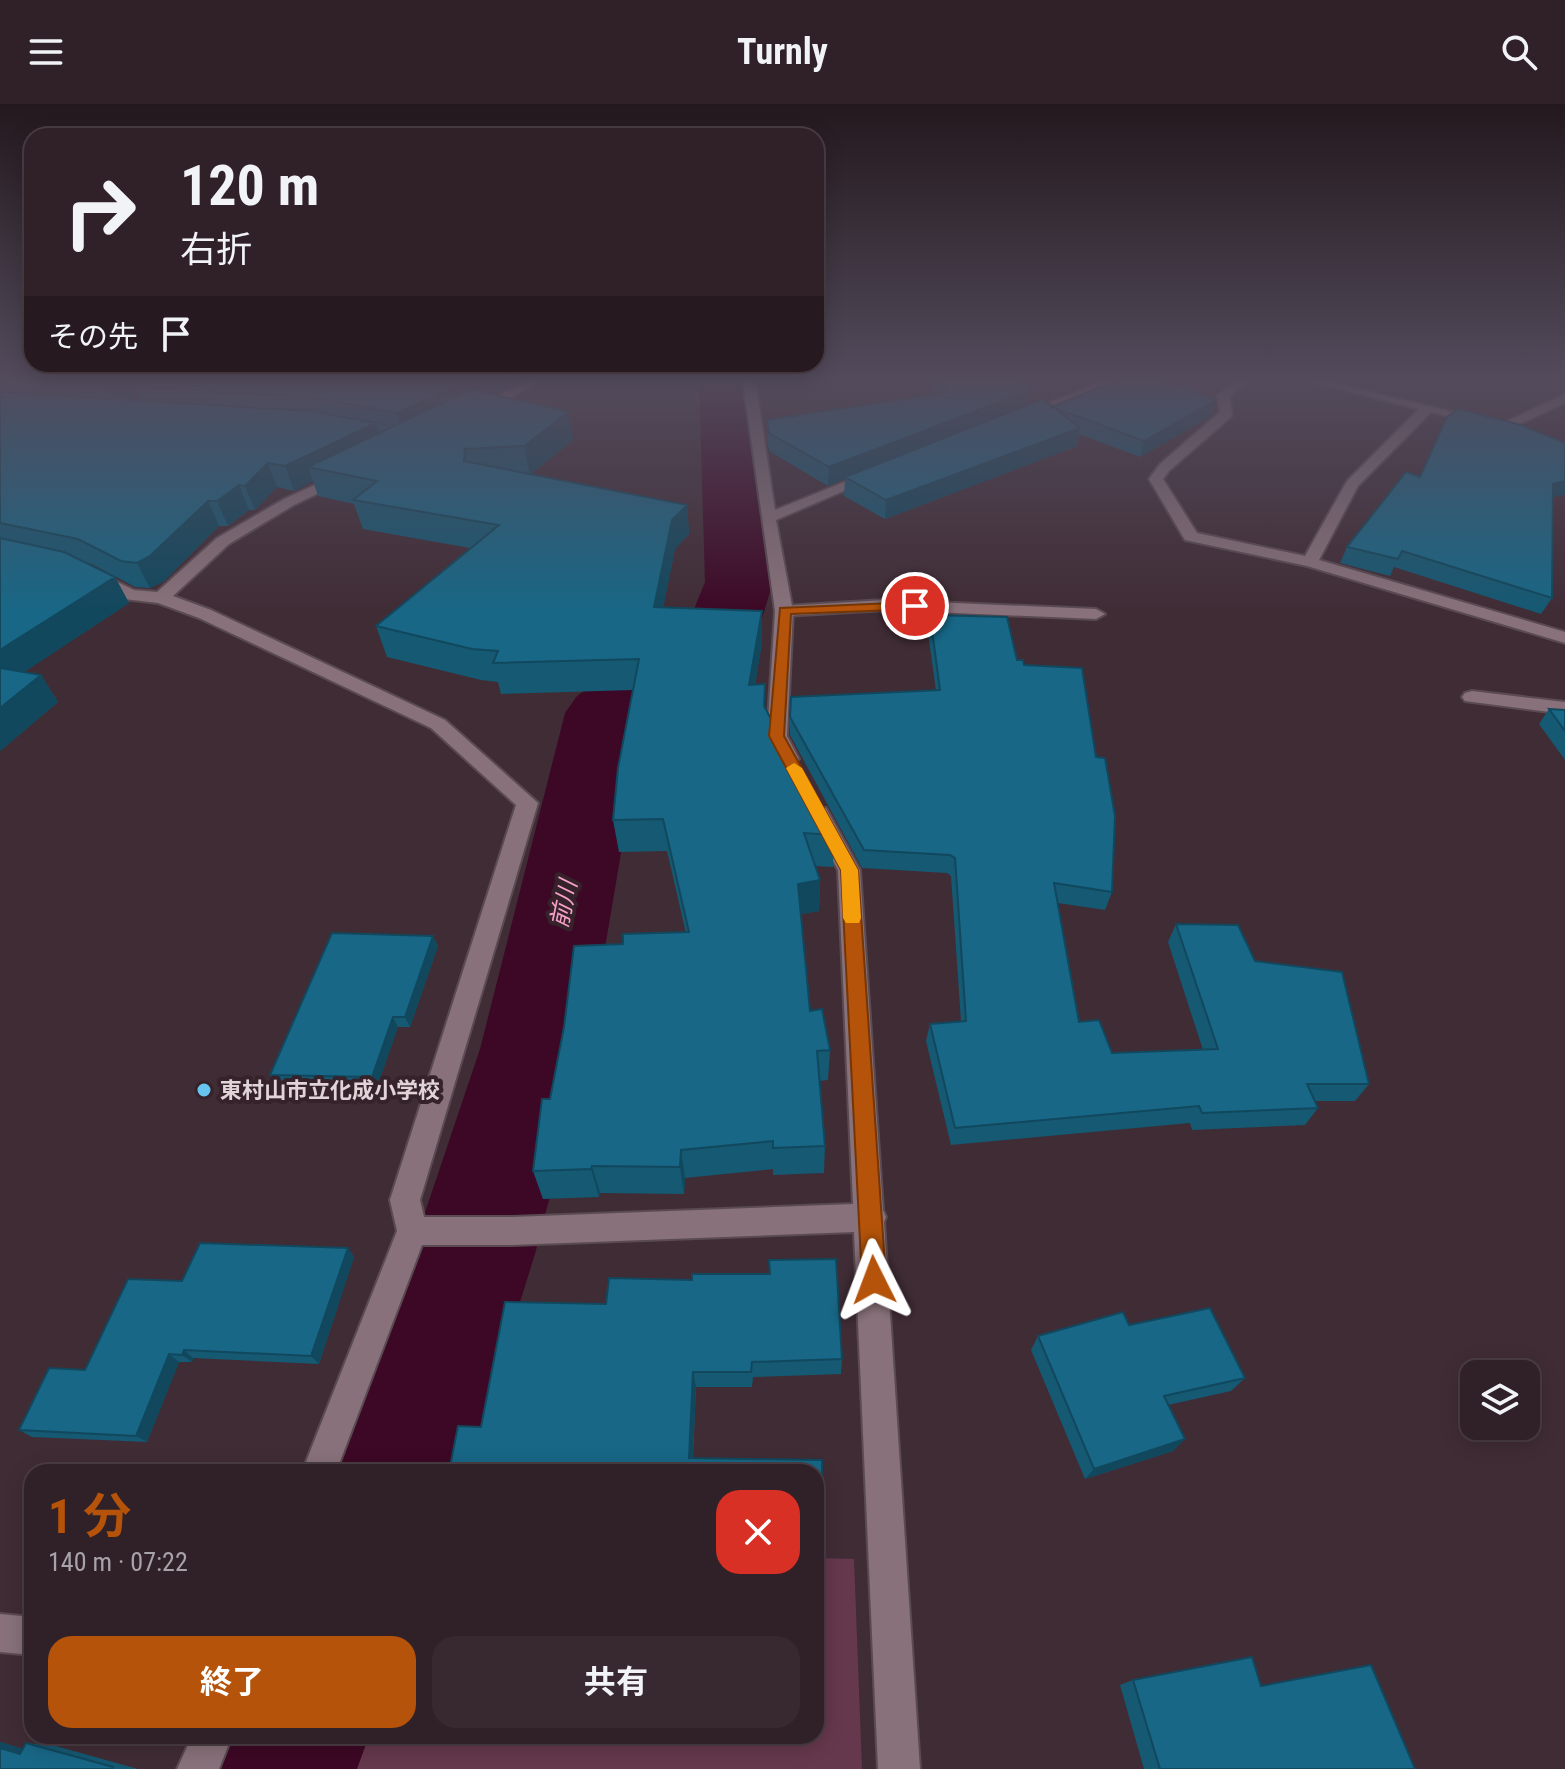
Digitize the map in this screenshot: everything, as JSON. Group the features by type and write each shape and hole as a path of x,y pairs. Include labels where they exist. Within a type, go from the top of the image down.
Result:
{"street":[{"path":"760,457 784,611 777,736 849,870 871,1217 899,1769"},
{"path":"1177,457 1156,479 1191,537 1310,562 1565,638"},
{"path":"1310,562 1352,484 1379,457"},
{"path":"161,598 223,541 289,502 355,470"},
{"path":"768,518 883,471"},
{"path":"71,568 85,571 130,595 161,598 205,614 438,724 527,803 405,1200 412,1231 322,1464"},
{"path":"784,611 885,605 1096,614"},
{"path":"1472,697 1565,708"},
{"path":"412,1231 512,1231 871,1217"},
{"path":"0,1633 24,1635"},
{"path":"198,1769 209,1744"}],"shaded area":[{"path":"824,1558 854,1559 862,1769 273,1769 284,1744 824,1744"}],"building":[{"path":"0,457 305,457 285,466 268,463 245,486 239,485 217,501 208,501 150,556 137,563 121,561 78,539 0,523"},
{"path":"330,457 464,457 464,461 687,505 672,520 654,607 762,611 749,685 765,684 764,706 834,835 804,833 820,880 798,884 810,1011 822,1009 830,1050 817,1051 825,1146 773,1148 773,1141 681,1150 680,1167 592,1166 591,1169 533,1171 542,1099 550,1099 564,1027 574,946 623,944 623,934 689,932 663,819 613,820 618,768 639,659 493,663 498,651 472,649 376,626 499,525 353,500 377,481 308,467"},
{"path":"811,457 856,457 829,467"},
{"path":"897,457 1003,457 886,500 845,477"},
{"path":"1429,457 1565,457 1565,481 1553,484 1552,598 1402,551 1398,559 1347,547 1406,472 1420,477"},
{"path":"0,538 64,552 115,577 0,650"},
{"path":"930,615 1007,617 1017,660 1023,660 1024,665 1082,668 1096,757 1105,758 1115,816 1112,892 1054,883 1079,1022 1099,1020 1112,1053 1218,1049 1176,924 1238,925 1255,961 1342,972 1369,1084 1307,1084 1318,1108 1202,1113 1199,1106 955,1128 930,1024 966,1021 955,858 950,855 864,850 790,717 791,697 940,690"},
{"path":"0,668 41,675 0,708"},
{"path":"1549,709 1565,710 1565,731"},
{"path":"332,933 433,936 405,1017 393,1017 372,1077 270,1075"},
{"path":"200,1243 348,1248 311,1356 184,1350 182,1355 169,1354 136,1436 19,1430 49,1368 85,1370 128,1279 182,1281"},
{"path":"836,1259 842,1359 752,1362 751,1372 693,1372 689,1458 822,1460 822,1464 451,1464 458,1426 481,1427 505,1302 606,1304 609,1278 692,1280 692,1274 770,1274 769,1260"},
{"path":"1210,1308 1245,1378 1164,1396 1185,1439 1094,1469 1038,1336 1123,1312 1129,1325"},
{"path":"1252,1657 1261,1686 1371,1665 1415,1769 1160,1769 1133,1680"},
{"path":"25,1744 30,1744 113,1767 0,1769 0,1748 20,1754"}],"waterway":[{"name":"前川","path":"399,1464 473,1254 534,1049 605,713 724,625 739,582 730,457"},
{"name":"前川","path":"273,1769 284,1744"}],"slow traffic":[{"path":"794,768 849,870 852,918"}],"place":[{"name":"東村山市立化成小学校","path":"204,1090"}],"route":[{"path":"874,1280 849,870 777,736 780,674 784,611 915,606"}]}
